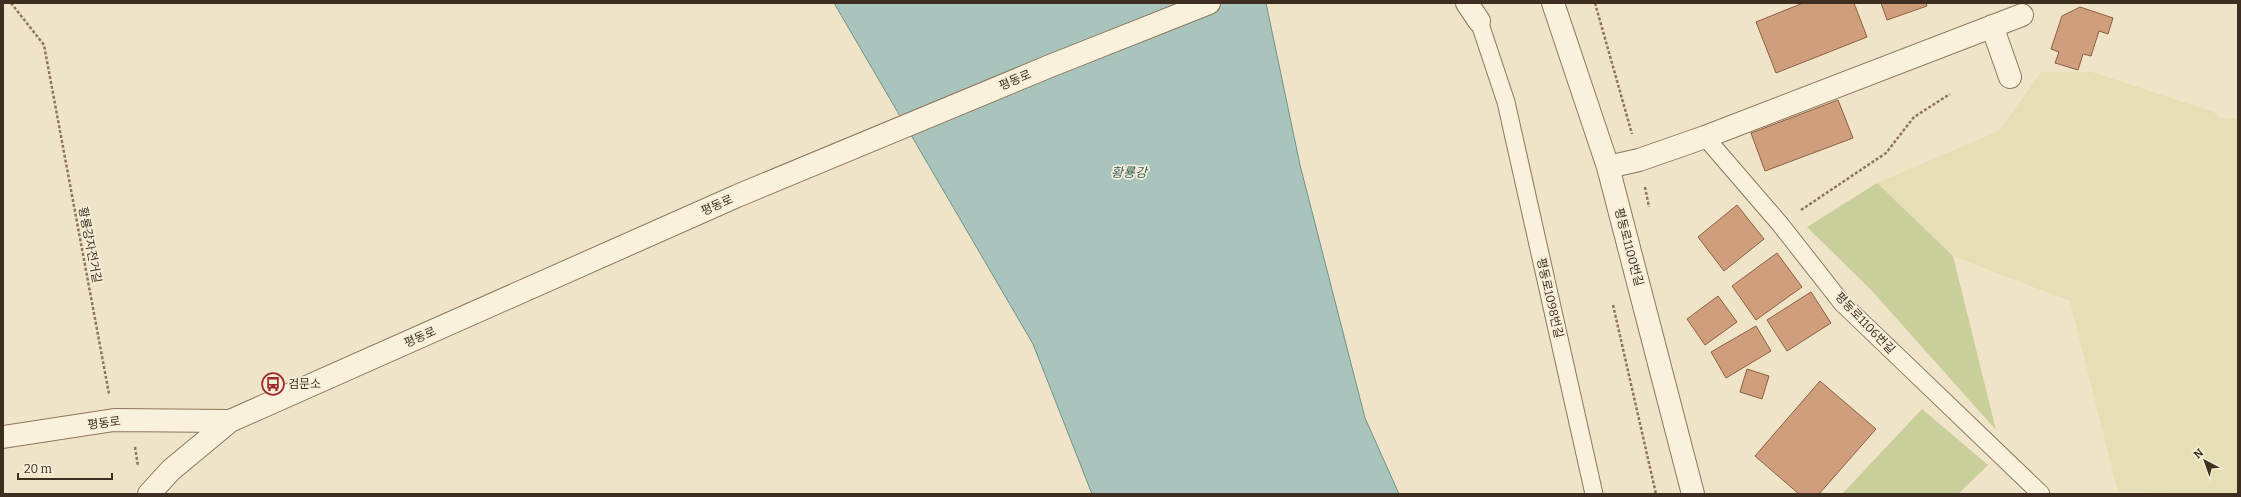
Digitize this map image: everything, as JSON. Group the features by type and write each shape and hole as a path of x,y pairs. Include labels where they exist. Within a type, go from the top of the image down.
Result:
{"street":[{"name":"평동로","path":"149,494 171,470 230,421 737,196 1050,66 1209,3"},
{"path":"1467,3 1479,21"},
{"name":"평동로1100번길","path":"1553,3 1608,167 1693,494"},
{"path":"1608,167 1639,160 1705,137 2022,15"},
{"path":"1992,26 2010,77"},
{"name":"평동로","path":"3,437 114,420 230,421"}],"lane":[{"name":"평동로1098번길","path":"1479,21 1506,102 1594,494"},
{"name":"평동로1106번길","path":"1705,137 1780,224 1842,303 2041,494"}],"path":[{"name":"황룡강자전거길","path":"11,3 44,45 114,420 135,446 138,468"},
{"path":"1780,224 1886,154 1914,117 1950,94"},
{"path":"1612,302 1656,494"}],"shaded area":[{"path":"2041,72 2092,72 2214,112 2219,118 2238,119 2238,494 2118,492 2070,301 1953,256 1877,183 1999,131"}],"green space":[{"path":"1877,183 1953,256 1996,430 1872,291 1807,227"},
{"path":"1922,409 1988,465 1958,494 1842,494"}],"water":[{"name":"황룡강","path":"834,3 1266,3 1300,165 1365,418 1399,494 1092,494 1033,344"}],"building":[{"path":"1803,3 1854,3 1867,37 1776,73 1756,22"},
{"path":"1881,3 1926,3 1927,6 1887,20"},
{"path":"2080,7 2113,18 2108,34 2099,31 2091,56 2083,54 2078,70 2055,63 2059,52 2051,49 2062,16"},
{"path":"1838,100 1853,138 1765,171 1751,133"},
{"path":"1737,205 1764,239 1724,271 1698,237"},
{"path":"1777,253 1802,287 1756,320 1732,286"},
{"path":"1811,292 1831,323 1787,351 1767,320"},
{"path":"1718,296 1737,322 1705,345 1687,319"},
{"path":"1756,326 1771,351 1726,378 1711,352"},
{"path":"1747,369 1769,376 1762,399 1740,392"},
{"path":"1820,381 1876,429 1819,494 1799,494 1755,456"}],"place":[{"name":"검문소","path":"273,384"}]}
